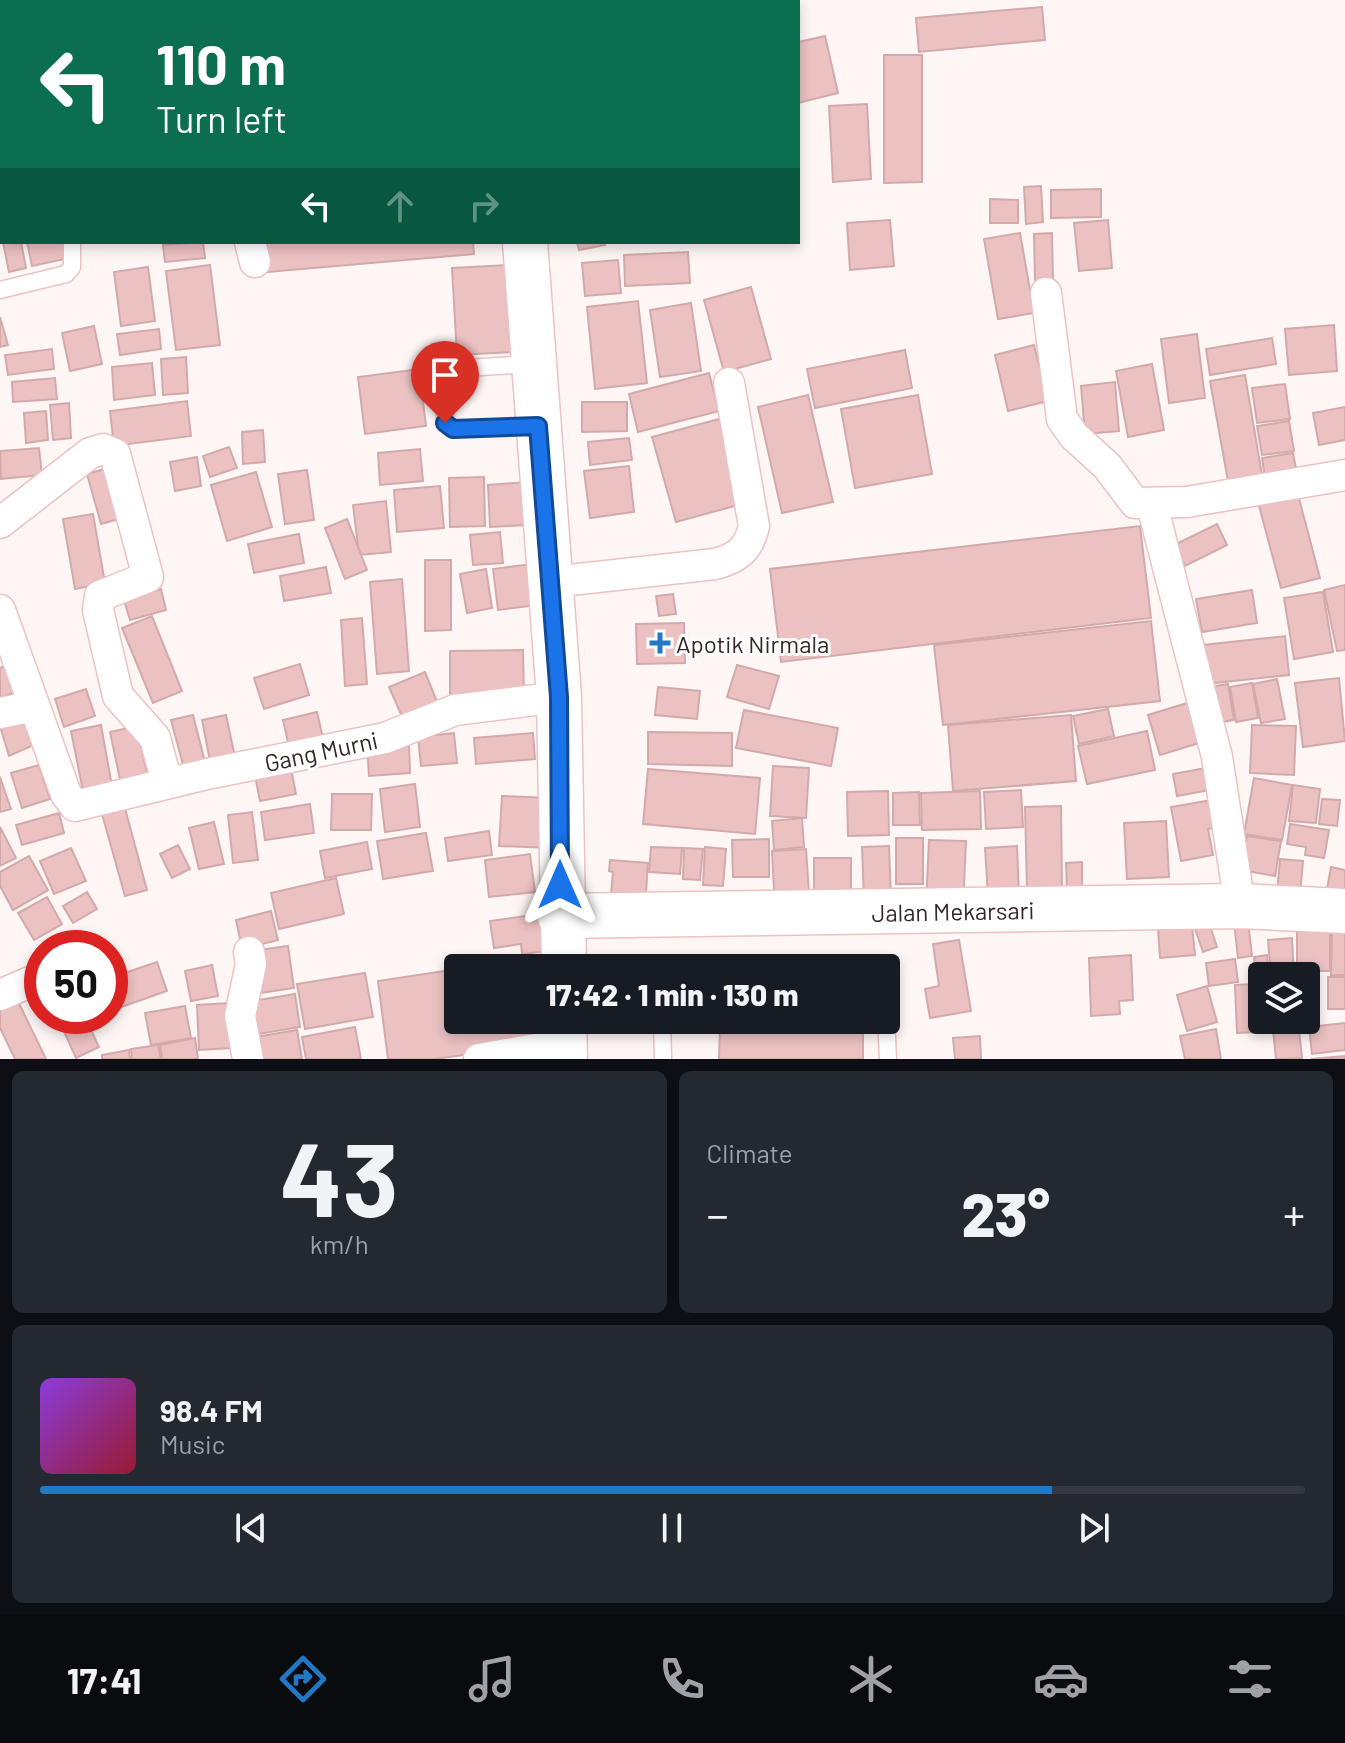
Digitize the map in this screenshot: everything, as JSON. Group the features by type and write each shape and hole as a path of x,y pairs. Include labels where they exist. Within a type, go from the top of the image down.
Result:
{"street":[{"path":"525,244 559,697 563,954"},
{"path":"1046,293 1062,419 1074,436 1107,466 1135,503 1152,505 1345,475"},
{"path":"552,582 715,564 731,560 750,545 754,526 729,383"},
{"path":"0,523 90,453 103,449 115,454 148,577 100,596 98,610 118,696 155,738 167,783"},
{"path":"1152,505 1217,757 1240,906"},
{"path":"0,610 34,706 0,713"},
{"name":"Gang Murni","path":"34,706 70,803 82,807 167,783 385,738 455,710 559,697"},
{"name":"Jalan Mekarsari","path":"560,916 1240,906 1345,911"},
{"path":"248,1059 240,1016 251,964 249,952"},
{"path":"0,995 24,985"},
{"path":"479,1059 564,1041"}],"lane":[{"path":"0,290 66,274 72,267 72,244"},
{"path":"534,364 449,369 445,377 445,423 453,429 538,426"},
{"path":"662,1034 663,1059"},
{"path":"887,1034 888,1059"}],"building":[{"path":"1042,7 1045,40 919,52 916,18"},
{"path":"825,36 838,93 800,102 800,42"},
{"path":"884,55 922,55 922,182 884,183"},
{"path":"867,104 871,179 833,182 829,106"},
{"path":"1041,186 1043,222 1026,224 1024,187"},
{"path":"1101,189 1101,217 1051,218 1051,190"},
{"path":"990,199 1018,200 1018,223 990,223"},
{"path":"890,220 894,266 850,270 847,223"},
{"path":"1108,220 1112,268 1079,271 1074,223"},
{"path":"1020,233 1034,313 998,319 984,239"},
{"path":"1052,233 1053,280 1035,281 1034,234"},
{"path":"3,244 21,244 26,268 9,272"},
{"path":"27,244 66,244 69,258 32,266"},
{"path":"203,244 205,258 165,262 163,245"},
{"path":"266,244 473,244 474,254 268,272"},
{"path":"578,244 605,245 579,250"},
{"path":"688,252 690,283 625,286 624,255"},
{"path":"618,260 621,293 585,296 582,263"},
{"path":"210,265 220,345 176,350 166,271"},
{"path":"508,265 513,352 457,355 452,268"},
{"path":"148,267 155,321 121,326 114,272"},
{"path":"751,287 771,359 724,372 704,300"},
{"path":"638,301 647,383 595,389 587,307"},
{"path":"691,303 701,371 660,377 650,310"},
{"path":"0,317 8,345 0,347"},
{"path":"1334,325 1337,371 1289,375 1285,329"},
{"path":"94,326 102,364 70,371 62,333"},
{"path":"159,329 161,349 120,355 117,334"},
{"path":"1197,334 1205,398 1169,403 1161,339"},
{"path":"1272,338 1276,364 1210,375 1206,349"},
{"path":"1034,345 1048,401 1008,411 995,355"},
{"path":"52,349 54,369 8,375 5,355"},
{"path":"905,350 912,388 815,408 807,369"},
{"path":"186,357 188,393 163,395 161,359"},
{"path":"152,363 155,395 114,400 112,367"},
{"path":"1152,364 1164,430 1128,437 1116,371"},
{"path":"419,369 426,426 365,434 358,377"},
{"path":"709,373 719,411 638,432 629,394"},
{"path":"1245,375 1262,475 1228,481 1210,381"},
{"path":"55,378 57,399 13,402 12,382"},
{"path":"1115,382 1119,431 1085,434 1081,386"},
{"path":"1285,384 1290,419 1257,423 1252,388"},
{"path":"808,395 833,502 782,513 758,407"},
{"path":"918,395 932,474 855,488 841,409"},
{"path":"187,401 191,436 114,446 110,411"},
{"path":"582,402 627,402 627,431 582,432"},
{"path":"69,403 71,438 53,440 50,405"},
{"path":"1345,407 1345,440 1319,445 1313,413"},
{"path":"46,411 48,440 26,443 24,413"},
{"path":"719,419 742,504 676,522 652,437"},
{"path":"1289,421 1294,451 1262,455 1257,426"},
{"path":"263,430 265,462 243,464 242,432"},
{"path":"629,438 632,460 590,465 588,442"},
{"path":"229,447 237,468 210,477 203,456"},
{"path":"39,448 42,475 1,479 0,451"},
{"path":"420,449 423,481 380,485 378,453"},
{"path":"1293,453 1298,479 1266,484 1262,458"},
{"path":"197,457 201,486 175,491 170,462"},
{"path":"629,466 634,512 590,518 584,471"},
{"path":"112,467 126,517 101,524 87,474"},
{"path":"307,470 314,520 285,524 278,474"},
{"path":"256,472 272,527 227,541 211,485"},
{"path":"484,477 485,526 450,527 449,478"},
{"path":"526,482 528,525 490,527 488,485"},
{"path":"440,486 444,528 397,532 394,490"},
{"path":"1297,491 1320,578 1281,588 1258,502"},
{"path":"386,501 391,552 359,555 353,505"},
{"path":"93,514 105,583 75,589 63,519"},
{"path":"347,519 367,570 345,579 325,528"},
{"path":"1217,524 1227,545 1185,566 1174,545"},
{"path":"1140,526 1151,618 781,662 770,569"},
{"path":"500,532 503,563 473,565 470,535"},
{"path":"299,534 304,563 254,573 248,544"},
{"path":"425,560 451,560 451,630 425,631"},
{"path":"540,563 545,604 498,610 493,569"},
{"path":"326,567 331,593 284,601 280,576"},
{"path":"486,569 492,608 467,613 460,574"},
{"path":"402,579 409,671 377,674 370,582"},
{"path":"1345,585 1345,650 1337,651 1324,590"},
{"path":"161,589 166,610 130,620 124,600"},
{"path":"1252,590 1257,623 1202,632 1196,599"},
{"path":"1323,592 1333,652 1294,659 1284,598"},
{"path":"673,594 676,614 659,616 656,596"},
{"path":"152,616 182,691 153,703 122,628"},
{"path":"362,618 367,684 345,686 341,620"},
{"path":"1151,621 1160,701 943,725 934,645"},
{"name":"Apotik Nirmala","path":"684,623 685,663 637,664 636,624"},
{"path":"1285,636 1289,675 1207,684 1203,645"},
{"path":"523,650 524,697 450,697 450,651"},
{"path":"9,664 20,690 0,698 0,668"},
{"path":"300,664 309,695 264,709 254,678"},
{"path":"737,665 779,676 769,709 727,697"},
{"path":"425,672 442,714 407,728 389,687"},
{"path":"1339,678 1345,741 1303,747 1295,683"},
{"path":"1277,679 1285,719 1261,723 1253,684"},
{"path":"1252,683 1258,718 1236,722 1230,687"},
{"path":"1228,684 1234,720 1216,723 1210,687"},
{"path":"658,687 700,691 697,719 655,715"},
{"path":"86,689 95,716 64,727 55,699"},
{"path":"1197,700 1209,740 1160,755 1148,715"},
{"path":"1108,709 1114,736 1079,744 1073,716"},
{"path":"744,710 838,728 831,766 736,748"},
{"path":"317,712 324,743 290,751 283,720"},
{"path":"193,715 206,766 185,772 171,720"},
{"path":"226,715 235,757 210,761 202,720"},
{"path":"1071,715 1076,781 953,791 948,725"},
{"path":"23,717 34,745 9,756 0,726"},
{"path":"101,725 112,786 83,791 71,731"},
{"path":"1252,725 1296,726 1294,775 1250,773"},
{"path":"137,726 148,778 121,784 110,732"},
{"path":"1147,731 1155,770 1087,784 1078,746"},
{"path":"648,732 732,733 732,766 648,764"},
{"path":"454,733 457,763 421,766 418,737"},
{"path":"533,733 535,759 476,764 474,738"},
{"path":"409,744 410,773 369,776 367,746"},
{"path":"290,763 296,794 260,801 254,771"},
{"path":"39,765 50,799 22,808 11,773"},
{"path":"773,766 809,768 806,818 770,816"},
{"path":"1206,768 1210,790 1177,796 1173,774"},
{"path":"648,769 760,778 755,834 643,824"},
{"path":"0,777 11,809 0,812"},
{"path":"1254,778 1292,785 1282,840 1244,834"},
{"path":"415,784 420,827 385,832 380,789"},
{"path":"1293,785 1320,789 1316,823 1289,821"},
{"path":"1021,790 1023,827 986,829 984,792"},
{"path":"888,791 889,835 848,836 847,792"},
{"path":"980,791 981,829 922,830 921,793"},
{"path":"919,792 920,825 893,825 893,793"},
{"path":"332,794 372,794 371,830 331,830"},
{"path":"502,796 554,798 552,848 499,846"},
{"path":"1218,799 1223,826 1208,829 1213,855 1181,861 1171,807"},
{"path":"1322,799 1340,800 1337,826 1319,824"},
{"path":"123,801 147,890 125,896 100,807"},
{"path":"310,804 314,833 265,840 261,812"},
{"path":"1061,806 1062,888 1027,890 1025,807"},
{"path":"252,812 258,860 233,863 228,815"},
{"path":"59,813 64,833 22,845 16,825"},
{"path":"802,818 804,847 774,850 772,821"},
{"path":"1166,821 1169,877 1127,879 1124,823"},
{"path":"214,822 224,864 199,869 189,828"},
{"path":"1290,824 1329,830 1324,858 1305,855 1306,847 1287,844"},
{"path":"0,827 16,858 0,866"},
{"path":"489,831 492,855 448,861 445,838"},
{"path":"426,833 433,871 383,879 377,841"},
{"path":"1247,836 1281,841 1275,876 1241,870"},
{"path":"896,838 923,838 923,884 896,884"},
{"path":"769,839 769,877 733,877 732,840"},
{"path":"929,840 966,841 963,907 926,906"},
{"path":"367,842 372,869 325,878 320,851"},
{"path":"178,845 190,869 172,878 160,854"},
{"path":"889,846 891,898 864,899 862,847"},
{"path":"1017,846 1019,895 988,896 985,848"},
{"path":"651,847 682,848 680,874 649,872"},
{"path":"705,847 726,849 723,886 703,885"},
{"path":"71,848 86,881 54,894 40,861"},
{"path":"684,848 703,849 700,880 683,879"},
{"path":"806,849 810,907 775,909 772,851"},
{"path":"530,854 535,892 489,897 485,860"},
{"path":"29,856 48,890 13,910 0,886 0,872"},
{"path":"814,858 851,858 851,895 814,895"},
{"path":"1280,859 1303,861 1300,895 1277,893"},
{"path":"610,860 648,863 645,908 610,906 613,872 609,871"},
{"path":"1082,862 1082,889 1067,889 1066,863"},
{"path":"1331,867 1345,870 1345,898 1326,895"},
{"path":"336,878 344,914 279,929 271,893"},
{"path":"87,892 97,909 73,923 63,906"},
{"path":"47,897 62,924 52,930 28,930 18,913"},
{"path":"271,911 278,940 242,949 236,920"},
{"path":"553,912 559,950 522,954 521,944 494,948 490,921"},
{"path":"1208,920 1217,947 1203,952 1194,926"},
{"path":"1248,921 1252,956 1238,958 1234,922"},
{"path":"1297,921 1330,921 1330,971 1320,971 1320,962 1297,962"},
{"path":"1192,925 1195,955 1160,958 1158,928"},
{"path":"1332,929 1345,929 1345,975 1331,975"},
{"path":"1292,938 1293,962 1270,962 1268,940"},
{"path":"959,940 971,1011 930,1018 925,989 939,986 933,944"},
{"path":"288,946 294,988 260,993 253,951"},
{"path":"1131,955 1133,1000 1119,1001 1120,1014 1091,1016 1089,958"},
{"path":"1267,955 1268,962 1254,962 1254,957"},
{"path":"1235,959 1238,982 1209,986 1206,963"},
{"path":"157,962 167,991 128,1005 128,972"},
{"path":"212,965 218,996 191,1001 185,971"},
{"path":"444,971 444,1034 556,1034 557,1042 435,1059 388,1059 378,981"},
{"path":"365,973 373,1017 305,1029 297,984"},
{"path":"1328,977 1345,977 1345,1009 1328,1009"},
{"path":"1248,984 1248,1032 1237,1033 1235,985"},
{"path":"1207,986 1217,1022 1187,1031 1177,995"},
{"path":"14,993 24,1014 24,1034 34,1034 46,1059 15,1059 0,1028 0,1000"},
{"path":"295,994 300,1027 252,1035 247,1002"},
{"path":"230,1003 233,1048 199,1050 197,1005"},
{"path":"185,1006 191,1038 151,1045 145,1013"},
{"path":"1345,1023 1345,1050 1312,1054 1310,1034 1320,1034 1320,1026"},
{"path":"355,1027 361,1059 306,1059 302,1037"},
{"path":"1216,1029 1221,1059 1185,1059 1180,1036"},
{"path":"297,1030 302,1059 253,1059 250,1038"},
{"path":"65,1034 93,1034 99,1047 76,1058"},
{"path":"720,1034 863,1034 863,1059 719,1059"},
{"path":"1273,1034 1299,1034 1302,1058 1276,1059"},
{"path":"980,1036 981,1059 955,1059 953,1038"},
{"path":"195,1038 198,1059 162,1059 160,1045"},
{"path":"158,1045 161,1059 132,1059 131,1049"},
{"path":"129,1050 130,1059 102,1059 102,1055"},
{"path":"1345,1056 1345,1059 1311,1059"}],"place":[{"name":"Apotik Nirmala","path":"660,643"}],"route":[{"path":"445,423 453,429 538,426 559,697 560,885"}]}
